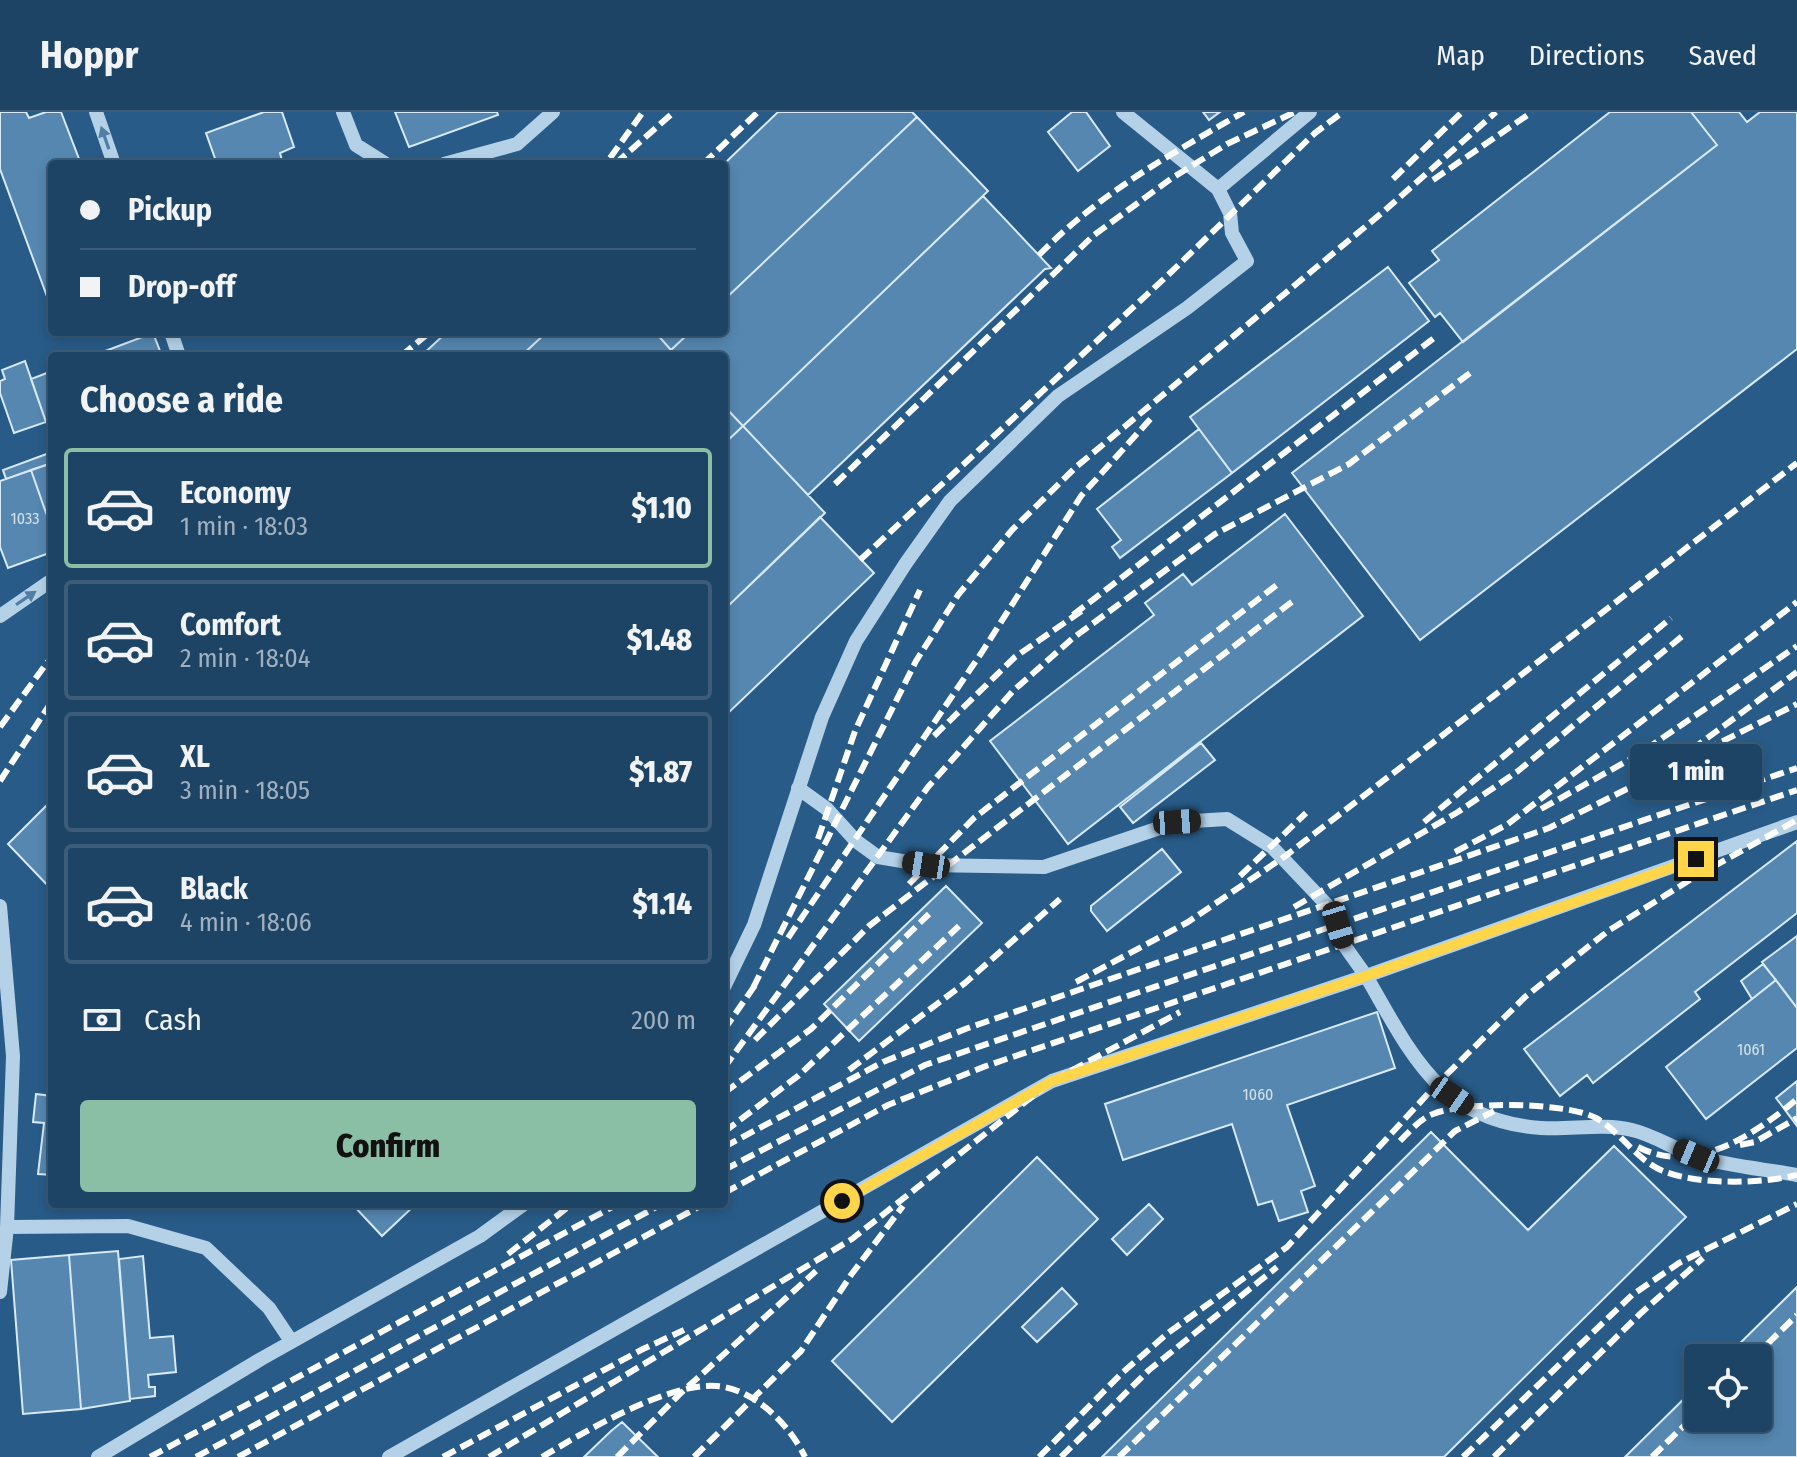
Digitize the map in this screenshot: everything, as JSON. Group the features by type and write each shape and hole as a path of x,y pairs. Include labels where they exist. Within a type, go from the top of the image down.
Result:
{"lane":[{"path":"96,112 113,160"},
{"path":"343,112 356,145 380,160"},
{"path":"459,160 517,144 553,112"},
{"path":"728,979 754,925 822,717 856,641 950,501 1058,396 1187,308 1247,261 1232,233 1230,213 1218,189 1123,112"},
{"path":"1218,189 1310,112"},
{"path":"0,616 48,583"},
{"path":"798,788 827,809 856,841 878,857 926,865 1044,867 1177,822 1227,819 1284,857 1327,905 1344,945 1421,1069 1436,1085 1482,1115 1538,1128 1608,1126 1636,1130 1696,1156 1797,1175"},
{"path":"389,1457 1052,1081 1366,976 1797,822"},
{"path":"0,906 13,1056 7,1227 0,1292"},
{"path":"98,1457 291,1341 480,1236 518,1208"},
{"path":"7,1227 128,1226 206,1248 269,1308 291,1341"}],"building":[{"path":"0,112 26,112 29,118 46,112 61,112 79,160 48,160 48,299 0,169"},
{"path":"264,112 282,112 294,147 280,153 282,160 216,160 206,133"},
{"path":"395,112 497,112 498,115 409,147"},
{"path":"778,112 912,112 917,117 728,296 728,160"},
{"path":"1072,112 1086,112 1110,146 1078,171 1048,132"},
{"path":"1203,112 1220,112 1209,120"},
{"path":"1610,112 1691,112 1717,145 1463,342 1440,313 1435,317 1409,283 1439,260 1432,251"},
{"path":"1691,112 1739,112 1747,122 1760,112 1797,112 1797,349 1420,640 1292,473 1717,145"},
{"path":"917,117 988,191 743,426 728,410 728,352 671,350 686,336 728,336 728,296"},
{"path":"983,196 1051,268 1045,269 808,495 743,426"},
{"path":"1388,267 1429,321 1232,473 1190,417"},
{"path":"145,336 154,336 160,352 103,352"},
{"path":"443,336 543,336 525,352 425,352"},
{"path":"543,336 659,336 671,350 669,352 525,352"},
{"path":"659,336 686,336 671,350"},
{"path":"25,361 46,422 14,433 0,393 0,381 5,379 2,370"},
{"path":"48,373 48,421 46,422 31,379"},
{"path":"728,410 743,426 728,440"},
{"path":"743,426 825,513 728,606 728,440"},
{"path":"1199,429 1232,473 1120,558 1112,547 1121,540 1097,509"},
{"path":"48,453 48,464 6,479 3,470"},
{"path":"48,464 48,519 31,470"},
{"path":"31,470 48,519 48,553 8,568 0,547 0,481"},
{"path":"1285,514 1363,616 1068,844 990,741 1154,615 1145,603 1183,574 1192,585"},
{"path":"820,517 874,573 728,713 728,606"},
{"path":"1201,743 1215,760 1133,823 1120,807"},
{"path":"48,804 48,886 8,844"},
{"path":"1797,841 1797,913 1695,992 1700,999 1593,1083 1587,1075 1560,1096 1524,1049"},
{"path":"1162,849 1181,872 1107,931 1091,911 1091,906"},
{"path":"946,886 982,923 859,1041 824,1004"},
{"path":"1797,936 1797,1008 1762,962"},
{"path":"1763,964 1776,980 1752,999 1741,981"},
{"path":"1776,980 1797,1008 1797,1048 1706,1119 1666,1067"},
{"path":"1377,1012 1395,1068 1287,1105 1315,1186 1301,1191 1308,1212 1279,1221 1272,1201 1258,1205 1232,1124 1123,1160 1105,1104"},
{"path":"1797,1081 1797,1126 1776,1098"},
{"path":"36,1094 48,1096 48,1175 38,1174 44,1123 33,1122"},
{"path":"1431,1132 1528,1230 1614,1146 1686,1217 1444,1457 1102,1457"},
{"path":"1037,1157 1098,1219 892,1422 832,1361"},
{"path":"1149,1204 1163,1219 1127,1255 1112,1239"},
{"path":"356,1208 412,1208 382,1236"},
{"path":"118,1251 130,1401 81,1409 69,1255"},
{"path":"69,1255 81,1409 23,1414 11,1260"},
{"path":"143,1256 150,1338 173,1336 176,1372 148,1375 149,1387 155,1387 155,1396 130,1399 119,1259"},
{"path":"1797,1287 1797,1457 1625,1457 1684,1399 1684,1432 1772,1432 1772,1344 1739,1344"},
{"path":"1062,1288 1077,1304 1037,1342 1022,1327"},
{"path":"622,1422 658,1457 584,1457 611,1431"}],"railway":[{"path":"610,158 643,112"},
{"path":"620,160 674,112"},
{"path":"707,160 758,112"},
{"path":"1039,255 1111,194 1244,112"},
{"path":"835,484 1094,235 1172,178 1227,144 1295,112"},
{"path":"860,560 1166,277 1315,133 1343,112"},
{"path":"1393,179 1462,112"},
{"path":"753,988 916,661 958,595 1012,530 1076,467 1383,212 1496,112"},
{"path":"1433,180 1532,112"},
{"path":"406,352 425,336"},
{"path":"1073,615 1434,338"},
{"path":"728,1062 928,787 1013,691 1073,638 1215,534 1349,464 1474,370"},
{"path":"788,938 982,652 1081,496 1154,415"},
{"path":"1076,982 1188,922 1284,857 1797,463"},
{"path":"909,884 974,818 1278,584"},
{"path":"818,839 855,731 920,590"},
{"path":"755,1040 869,926 1293,601"},
{"path":"1455,852 1508,824 1797,602"},
{"path":"934,736 1015,657 1083,610"},
{"path":"1424,822 1671,618"},
{"path":"1294,907 1458,812 1518,771 1686,633"},
{"path":"1541,809 1636,756 1797,646"},
{"path":"0,727 48,661"},
{"path":"1691,750 1797,672"},
{"path":"728,1145 883,1062 968,1028 1549,828 1797,704"},
{"path":"0,781 48,707"},
{"path":"728,1168 925,1065 1797,768"},
{"path":"728,1191 888,1105 986,1066 1797,790"},
{"path":"1240,876 1306,813"},
{"path":"1039,1457 1122,1373 1168,1333 1287,1247 1436,1085 1525,997 1608,931 1693,878 1797,820"},
{"path":"849,1070 965,983 1060,899"},
{"path":"728,1090 811,1029 929,914"},
{"path":"728,1129 798,1076 959,926"},
{"path":"728,1024 758,981"},
{"path":"489,1457 852,1239 1052,1081 1180,1012"},
{"path":"1638,1147 1659,1155 1680,1157 1702,1154 1743,1138 1797,1099"},
{"path":"1400,1141 1424,1119 1448,1110 1491,1105 1540,1106 1596,1118 1653,1166 1677,1176 1729,1182 1797,1175"},
{"path":"1119,1457 1455,1131 1494,1111"},
{"path":"1740,1145 1755,1142 1797,1118"},
{"path":"1463,1457 1632,1295 1679,1263 1797,1204"},
{"path":"694,1457 801,1351 851,1275 903,1206"},
{"path":"508,1254 567,1208"},
{"path":"150,1457 611,1208"},
{"path":"196,1457 655,1208"},
{"path":"238,1457 697,1208"},
{"path":"1494,1457 1640,1314 1703,1258"},
{"path":"1061,1457 1149,1370 1277,1267"},
{"path":"617,1457 682,1392 816,1271"},
{"path":"1767,1344 1797,1315"},
{"path":"443,1457 684,1330"},
{"path":"542,1457 603,1422 651,1400 697,1387 717,1386 757,1401 780,1421 805,1457"},
{"path":"1652,1457 1684,1426"}],"route":[{"path":"842,1201 1052,1081 1366,976 1696,859"}]}
